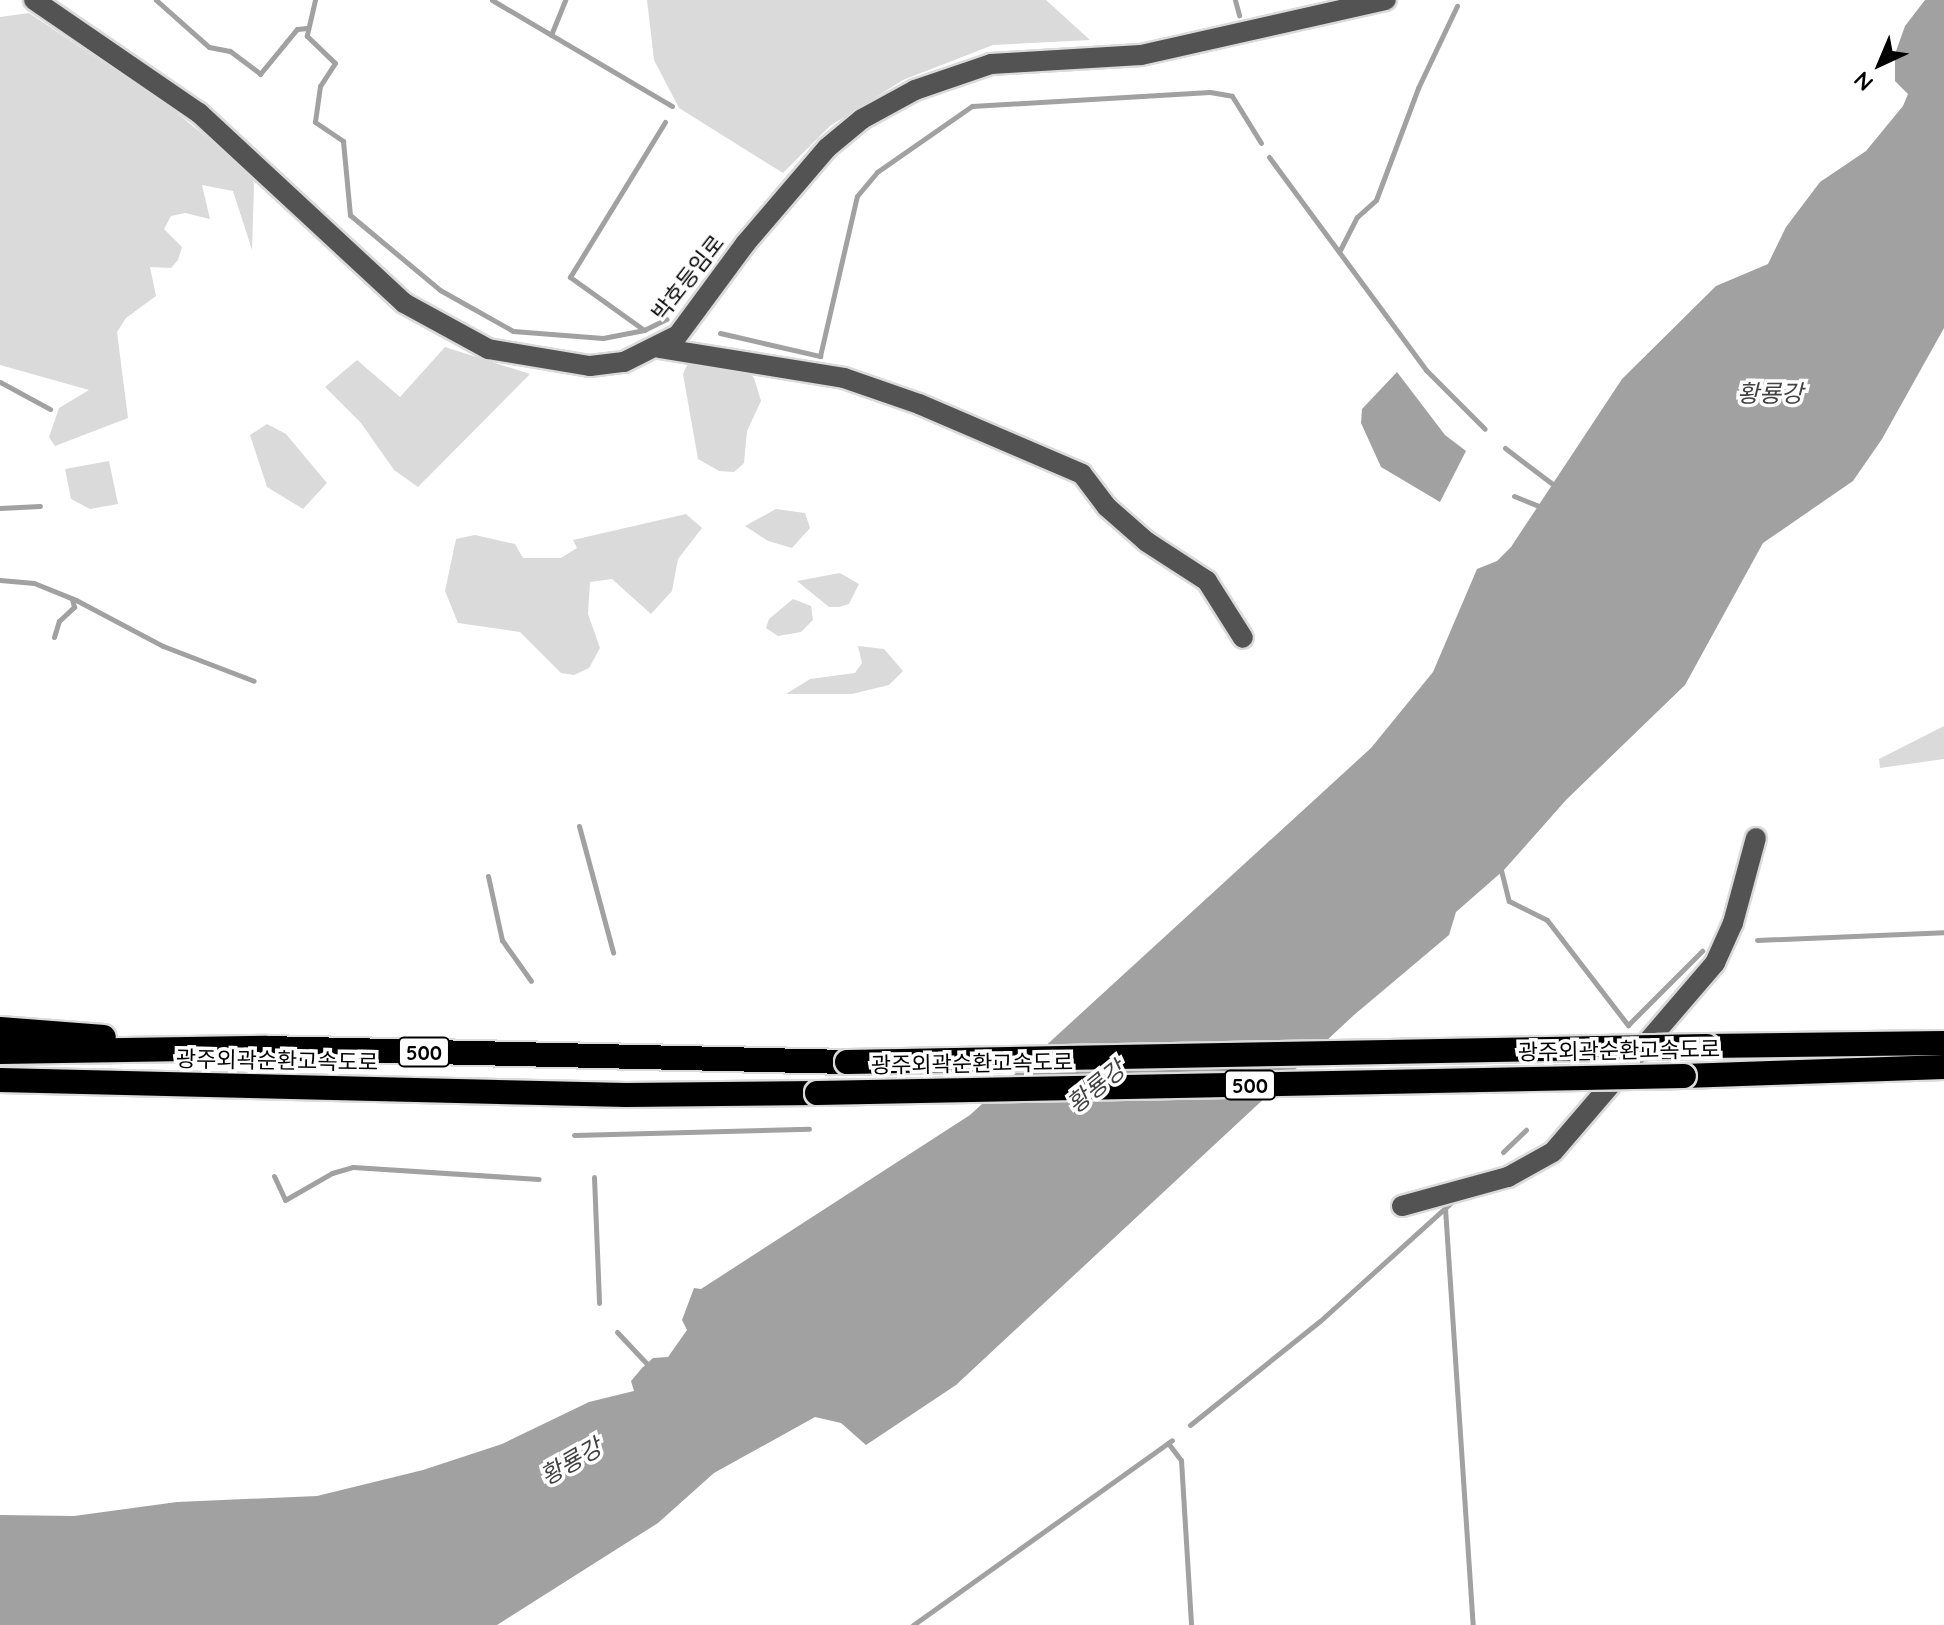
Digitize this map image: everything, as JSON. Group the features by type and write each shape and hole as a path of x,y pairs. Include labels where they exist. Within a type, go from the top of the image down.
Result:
{"highway":[{"path":"0,1029 266,1048"},
{"name":"광주외곽순환고속도로","path":"0,1052 266,1048 847,1062 1944,1043"},
{"name":"광주외곽순환고속도로","path":"0,1080 626,1095 1684,1076 1944,1067"},
{"path":"0,1093 135,1084"}],"street":[{"name":"박호등임로","path":"34,0 199,113 364,271 448,330 488,349 548,362 624,362 659,348 695,315 745,244 827,148 862,119 915,90 991,64 1141,55 1386,0"},
{"path":"659,348 844,378 919,404 1082,474 1107,507 1137,533 1207,581 1243,638"},
{"path":"1402,1206 1508,1177 1553,1152 1715,963 1733,923 1756,838"}],"shaded area":[{"path":"647,0 1046,0 1090,40 993,45 903,80 830,126 783,173 679,108 654,60"},
{"path":"29,13 168,106 251,173 254,185 252,250 233,191 202,185 210,219 185,213 171,216 164,229 182,247 178,260 171,268 150,267 156,296 126,318 117,332 128,418 55,446 49,437 59,408 89,390 0,365 0,17"},
{"path":"445,347 530,374 418,487 394,470 361,423 325,387 357,360 400,397"},
{"path":"689,361 749,372 754,378 761,401 747,431 744,463 734,472 719,471 698,459 683,374"},
{"path":"267,424 286,434 327,483 303,509 267,487 250,435"},
{"path":"109,461 118,504 90,509 71,499 65,469"},
{"path":"776,509 805,513 810,528 792,548 768,541 745,526"},
{"path":"686,514 702,528 678,559 672,591 651,614 612,579 590,582 588,614 600,648 589,668 574,675 561,673 520,632 458,623 445,591 456,539 475,535 515,544 523,558 561,558 577,548 573,540"},
{"path":"840,573 859,584 849,604 839,607 829,607 797,581"},
{"path":"793,599 811,606 813,620 801,632 778,636 766,628 769,619"},
{"path":"858,646 884,649 903,671 889,685 852,694 786,694 810,679 855,673 862,663"},
{"path":"1944,726 1944,759 1880,768 1879,759"}],"water":[{"name":"황룡강","path":"1925,0 1944,0 1944,328 1882,439 1853,481 1763,543 1685,685 1566,800 1504,870 1456,912 1449,935 1354,1015 956,1385 866,1445 841,1423 815,1417 714,1473 658,1523 497,1625 0,1625 0,1515 74,1516 177,1502 317,1496 423,1470 502,1444 589,1402 634,1391 631,1381 642,1368 653,1358 668,1357 687,1330 682,1320 694,1288 701,1289 970,1115 1371,748 1433,672 1477,569 1497,561 1511,547 1622,379 1716,286 1768,264 1786,227 1820,182 1866,151 1903,106 1908,94 1895,81 1895,54 1905,26"},
{"path":"1397,372 1445,435 1466,451 1440,502 1381,467 1361,423 1362,409"}],"waterway":[{"path":"156,0 209,47 230,51 260,74 297,29 307,28"},
{"path":"315,0 307,36 335,63 320,86 315,122 343,141 350,215 440,290 513,331 603,338 644,330"},
{"path":"492,0 672,106"},
{"path":"551,35 565,0"},
{"path":"1235,0 1239,15"},
{"path":"1340,250 1357,217 1376,200 1418,88 1457,6"},
{"path":"720,333 820,356 857,196 877,172 972,106 1210,92 1232,96 1261,143"},
{"path":"665,122 570,277 644,330 667,319"},
{"path":"1269,157 1426,370 1485,429"},
{"path":"0,382 50,409"},
{"path":"1505,448 1555,486"},
{"path":"1514,496 1539,506"},
{"path":"0,508 40,506"},
{"path":"0,580 34,583 76,600 163,646 254,681"},
{"path":"54,637 59,621 74,607 72,599"},
{"path":"579,826 613,952"},
{"path":"1500,866 1509,901 1547,920 1628,1025 1702,951"},
{"path":"488,876 502,940 531,981"},
{"path":"1757,940 1944,932"},
{"path":"574,1135 809,1129"},
{"path":"1503,1152 1526,1130"},
{"path":"274,1176 285,1200 332,1173 353,1167 539,1179"},
{"path":"594,1177 599,1303"},
{"path":"1190,1425 1320,1321 1454,1200"},
{"path":"1445,1208 1473,1625"},
{"path":"617,1332 649,1366"},
{"path":"913,1625 1172,1440"},
{"path":"1168,1443 1181,1460 1191,1625"}]}
